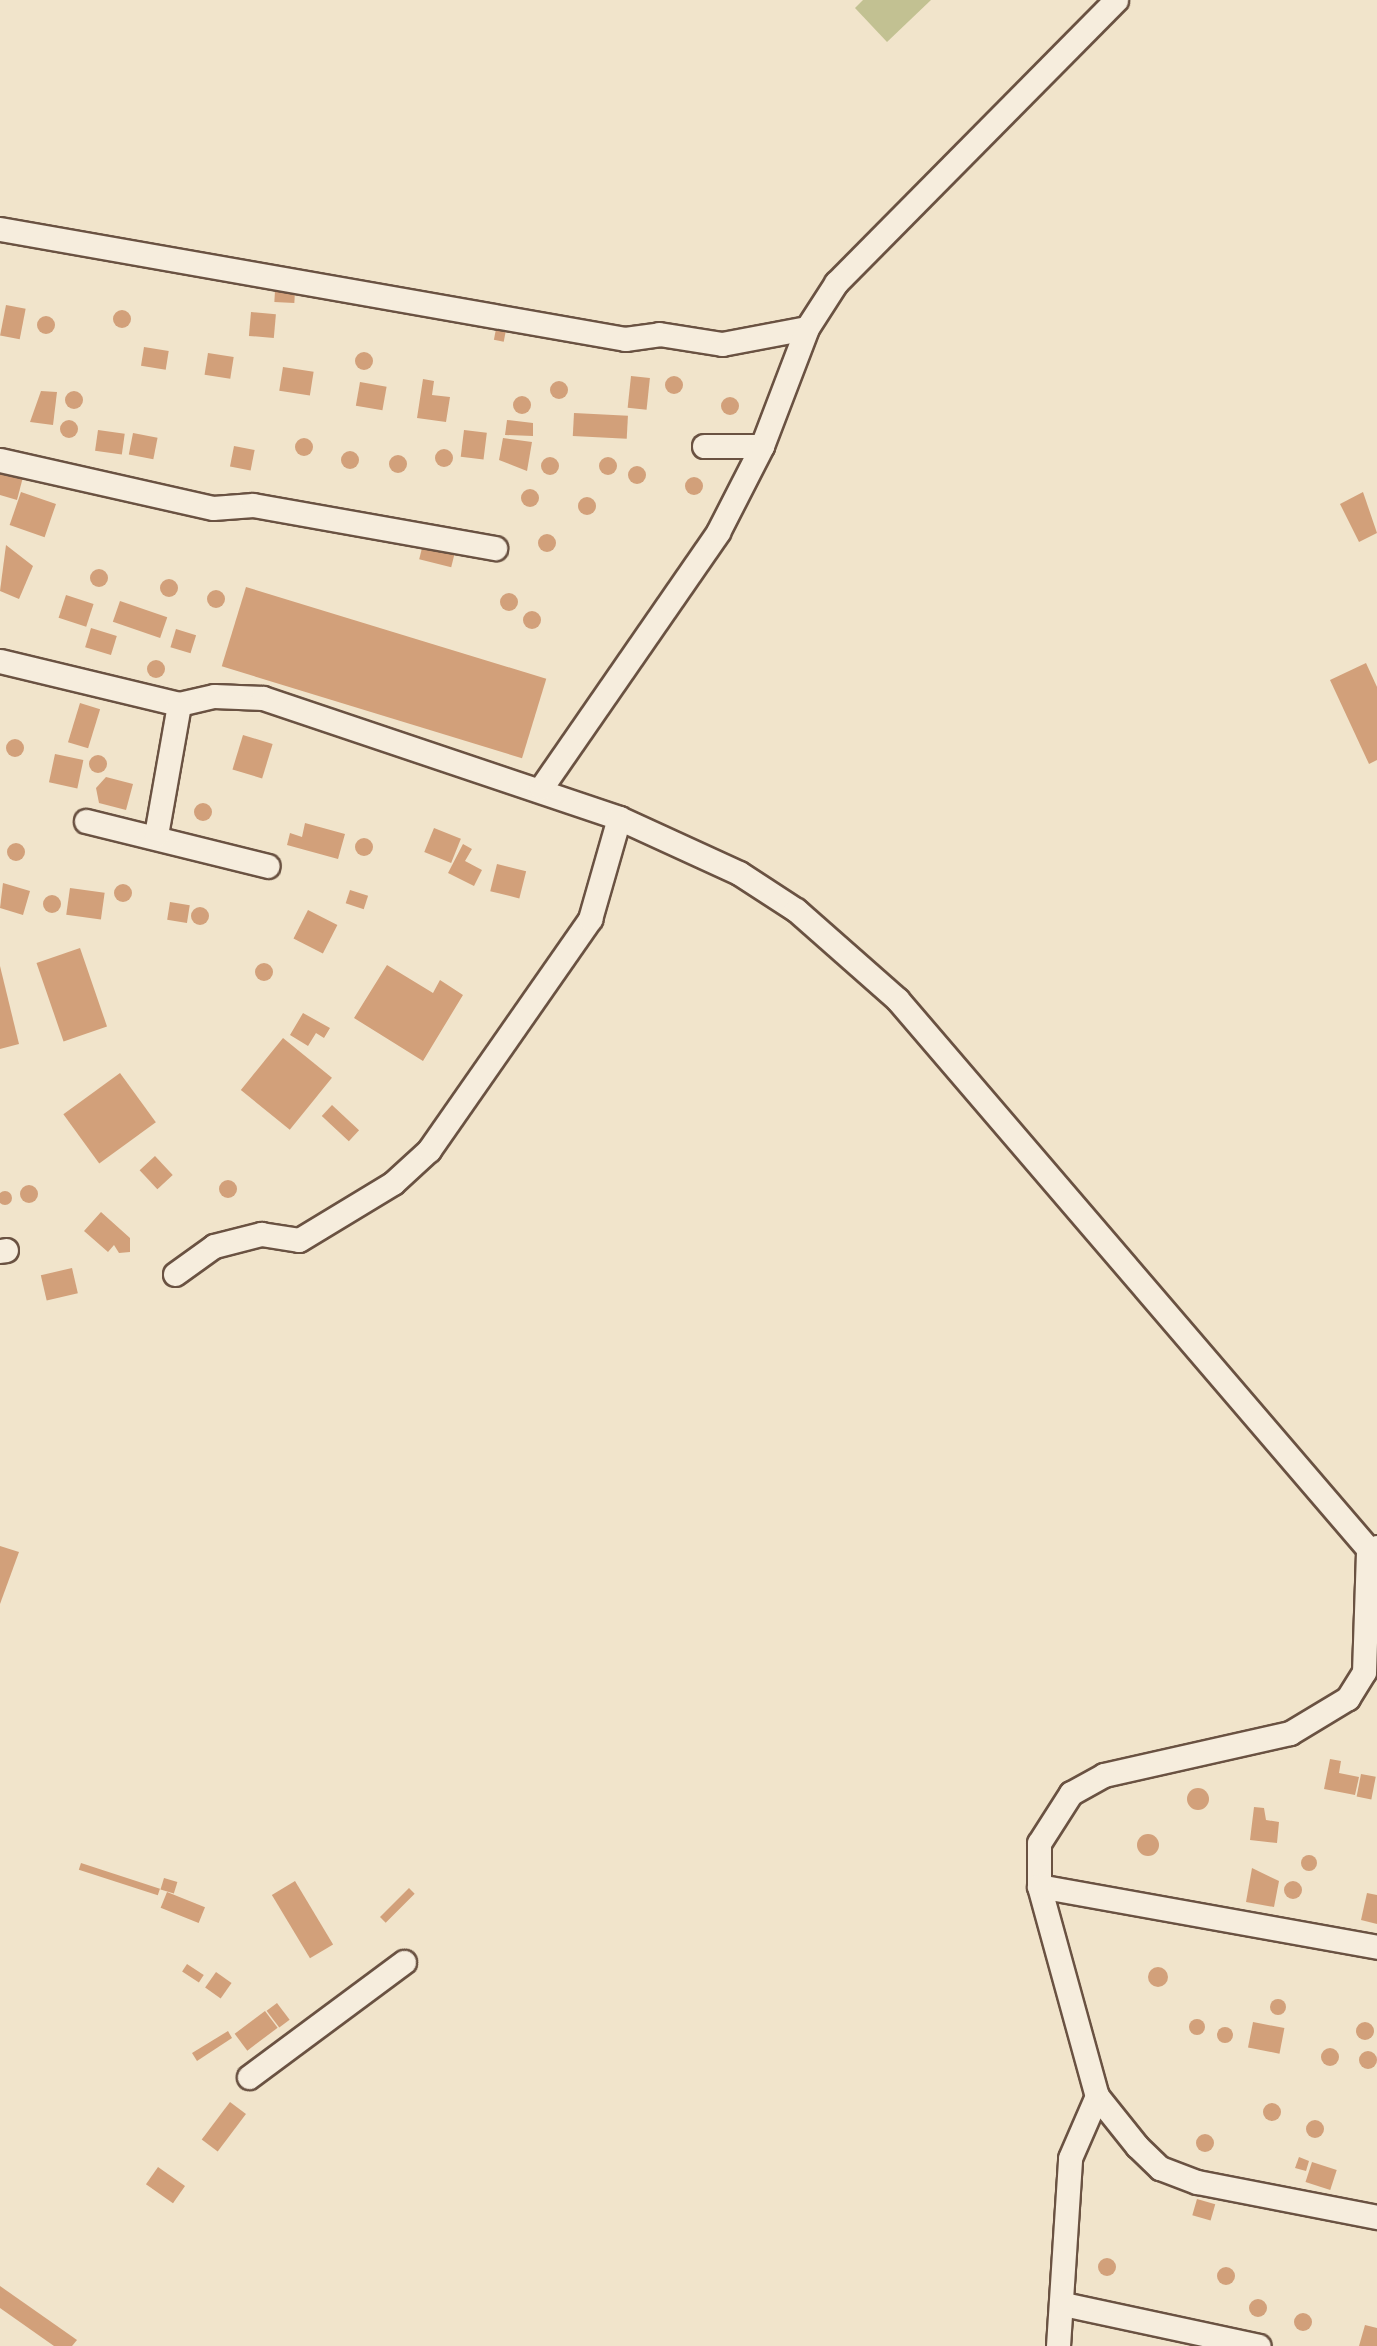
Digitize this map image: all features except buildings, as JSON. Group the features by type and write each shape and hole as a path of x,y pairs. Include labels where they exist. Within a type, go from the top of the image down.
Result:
{"street":[{"path":"541,788 718,532 762,446 807,328 864,254 1116,0"},
{"path":"0,229 625,339 659,334 722,344 807,328"},
{"path":"705,446 762,446"},
{"path":"0,460 214,508 253,505 495,548"},
{"path":"0,661 179,705 214,696 263,698 541,788 620,818 739,873 849,952 897,999 1374,1553 1371,1674 1348,1698 1290,1733 1104,1775 1070,1793 1039,1843 1039,1886 1097,2096 1160,2168 1197,2182 1377,2217"},
{"path":"156,835 179,705"},
{"path":"175,1274 214,1246 261,1234 299,1240 393,1183 429,1150 590,919 620,818"},
{"path":"86,821 156,835 268,866"},
{"path":"1039,1886 1377,1947"},
{"path":"249,2077 404,1962"},
{"path":"1058,2346 1063,2304 1069,2158 1097,2096"},
{"path":"1063,2304 1259,2346"}],"shaded area":[{"path":"863,0 931,0 887,42 855,8"}]}
